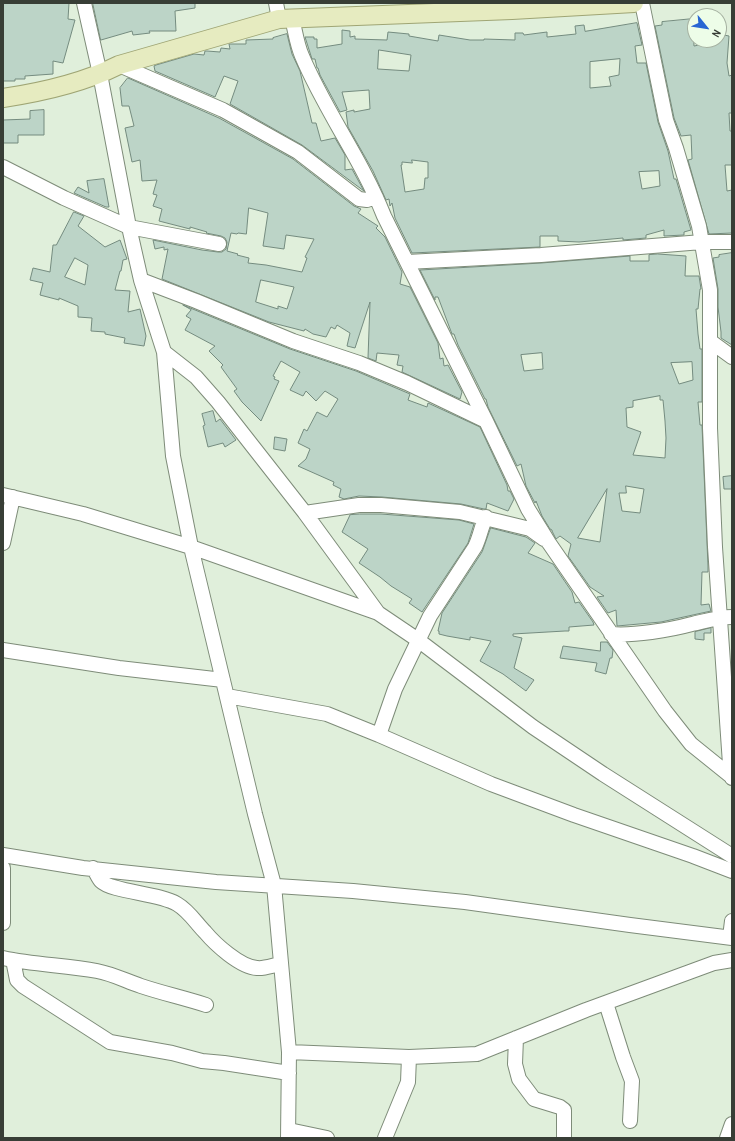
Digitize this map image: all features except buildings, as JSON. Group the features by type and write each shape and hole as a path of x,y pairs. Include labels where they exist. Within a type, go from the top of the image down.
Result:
{"main road":[{"path":"3,98 39,93 100,74 119,64 282,13 488,11 634,3"}],"street":[{"path":"84,3 100,74 129,227 141,280 164,352 173,456 191,547 255,814 274,885 289,1052 289,1134 327,1138"},
{"path":"642,3 666,120 676,148 702,242 710,290 710,428 715,547 726,617 730,764 732,778"},
{"path":"282,13 325,102 376,197 528,509 549,543 665,711 691,744 732,778"},
{"path":"119,64 223,110 298,152 359,199 367,200 376,197"},
{"path":"3,167 64,198 129,227 219,244"},
{"path":"407,262 541,255 702,242 732,242"},
{"path":"141,280 292,341 359,363 407,383 486,421"},
{"path":"710,341 732,357"},
{"path":"164,352 196,377 218,402 305,513 378,613"},
{"path":"3,543 8,496 83,514 191,547 378,613 418,640 533,727 603,774 732,856"},
{"path":"305,513 359,505 381,505 460,512 530,529 549,543"},
{"path":"379,735 395,689 418,640 430,616 475,547 479,538 481,526 486,518"},
{"path":"611,634 622,635 640,633 690,625 726,617"},
{"path":"3,650 119,668 223,680"},
{"path":"227,696 327,714 491,784 732,871"},
{"path":"3,855 83,868 216,882 274,885 465,902 731,938 732,921"},
{"path":"3,868 3,924"},
{"path":"93,868 102,882 112,888 153,895 177,904 192,916 206,933 228,954 244,964 257,968 281,964"},
{"path":"206,1005 141,986 99,971 8,959 17,980 23,986 110,1042 172,1053 202,1061 289,1073"},
{"path":"289,1052 409,1057 476,1054 606,1003 714,963 732,960"},
{"path":"606,1003 622,1057 632,1081 630,1121"},
{"path":"516,1038 515,1064 519,1079 534,1099 560,1107 564,1110 564,1138"},
{"path":"385,1138 408,1082 409,1057"},
{"path":"727,1138 732,1124"}]}
